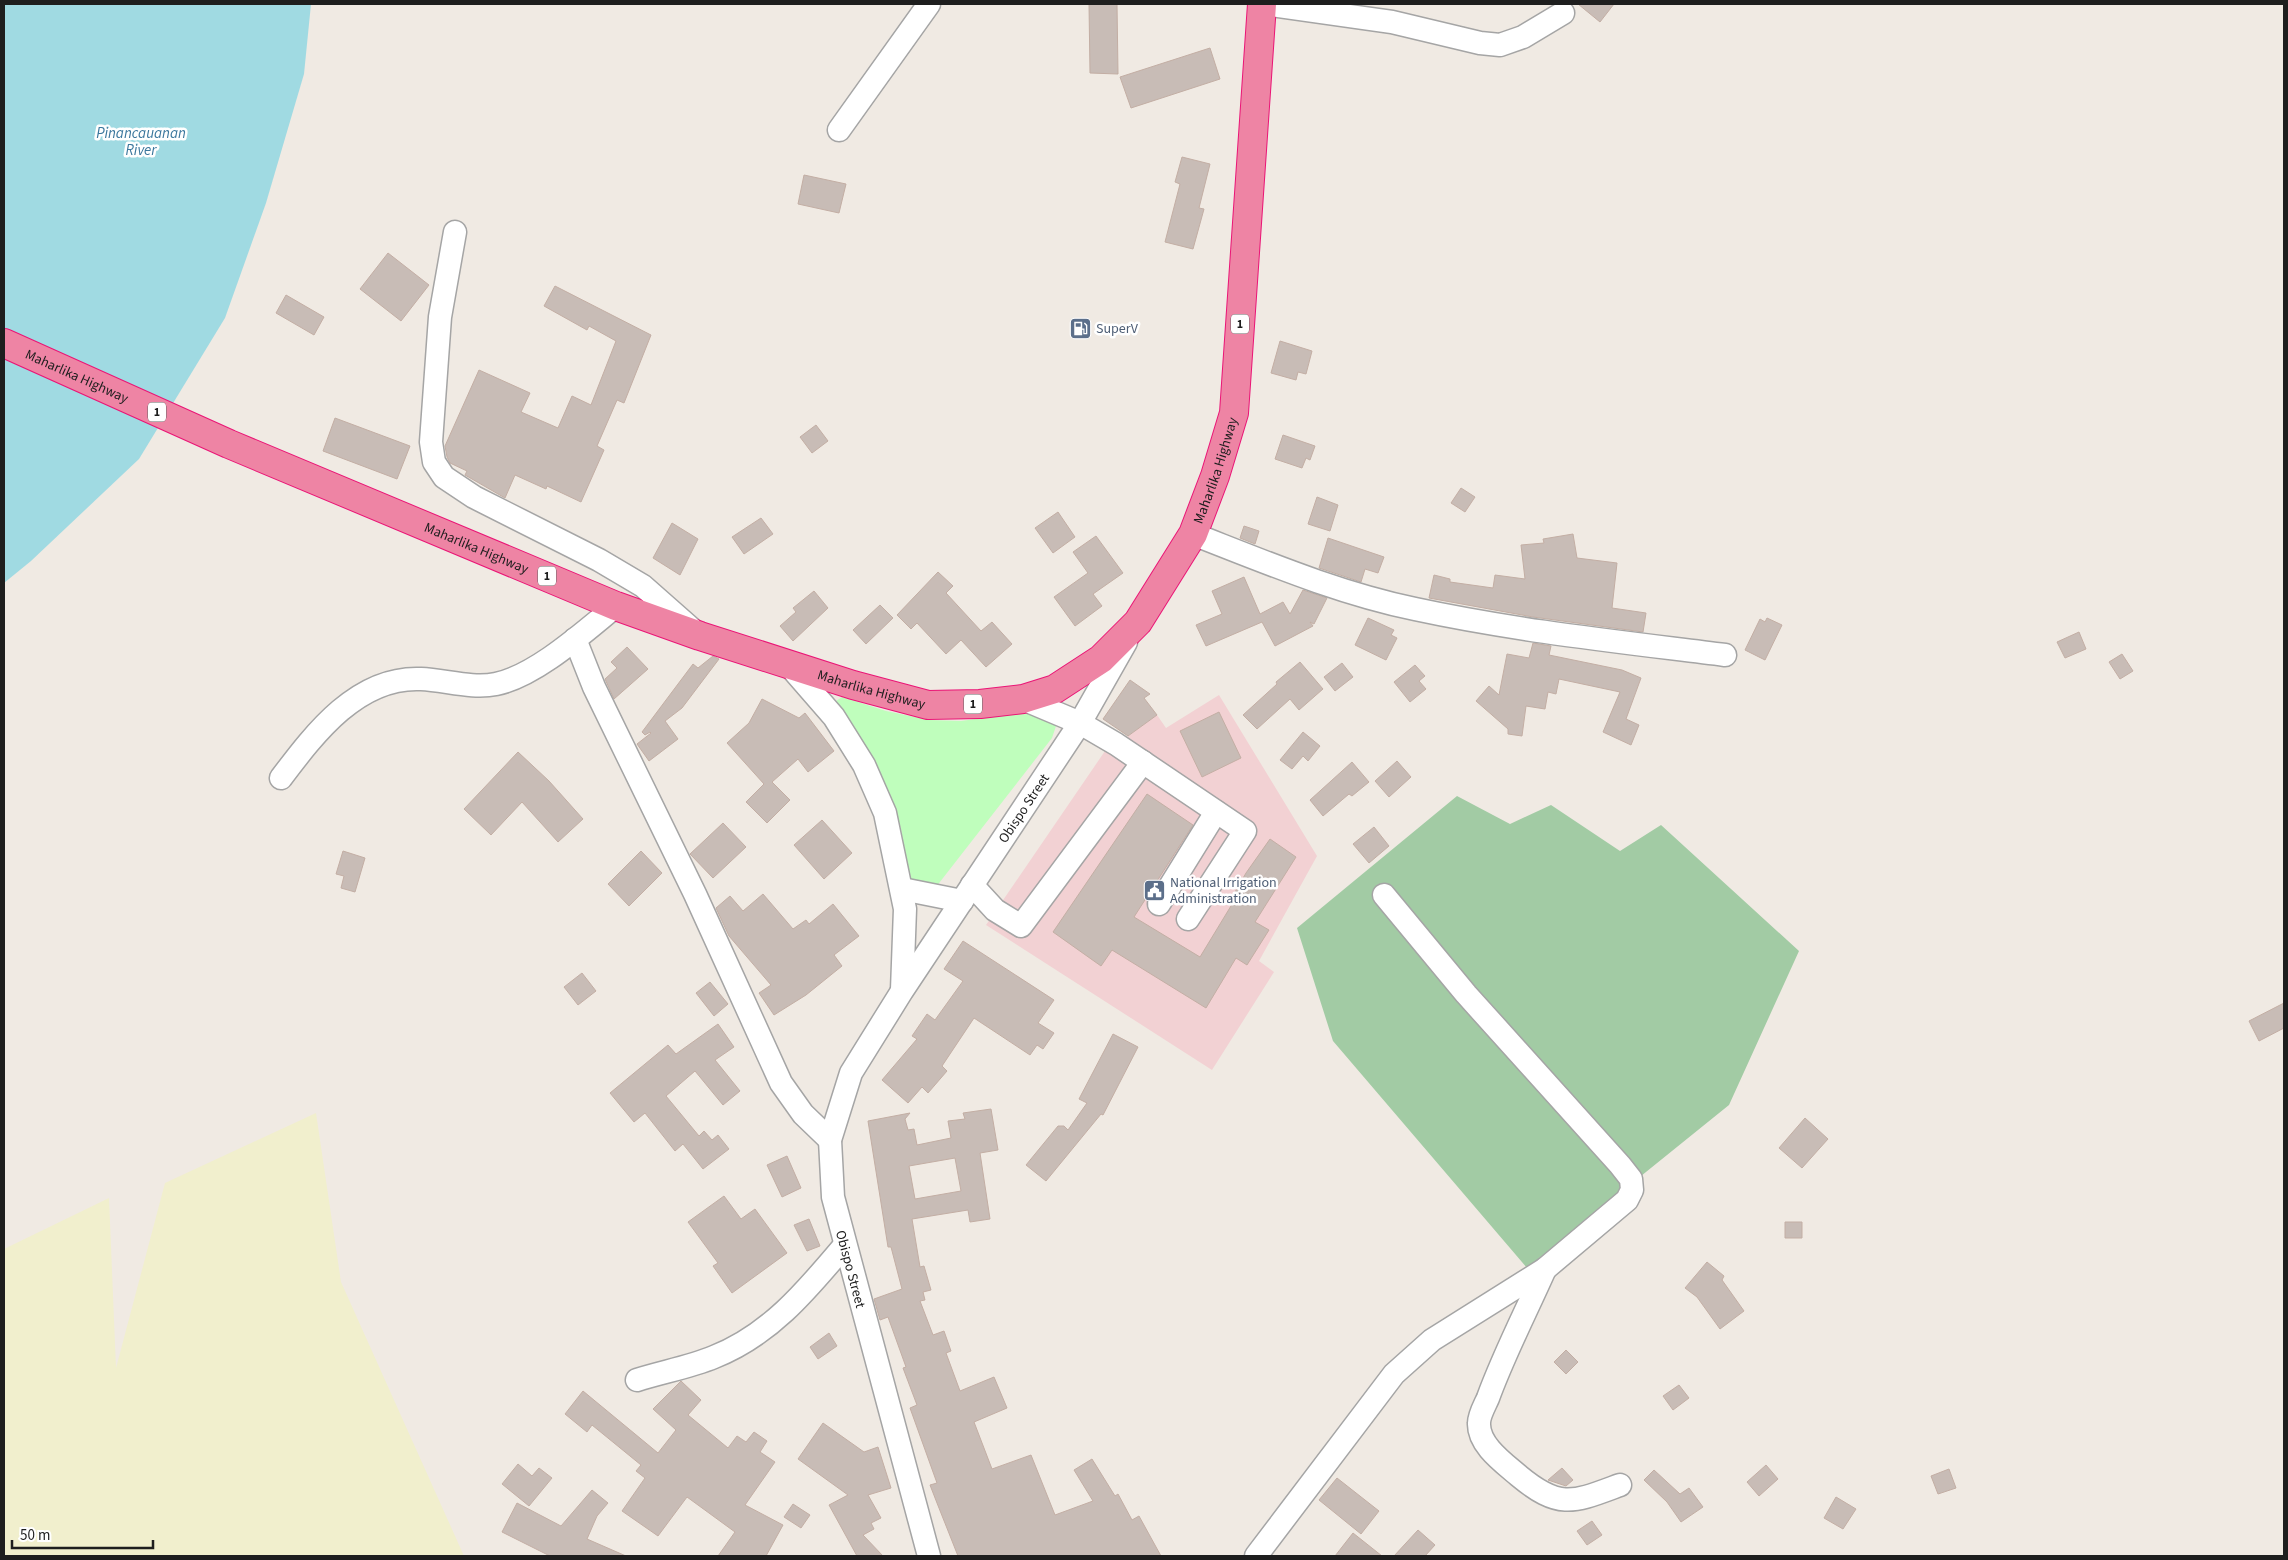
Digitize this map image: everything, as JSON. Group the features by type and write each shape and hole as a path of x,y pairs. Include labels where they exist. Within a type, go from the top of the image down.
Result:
{"highway":[{"name":"Maharlika Highway","path":"4,343 229,444 616,606 700,636 853,685 928,705 980,704 1023,698 1055,689 1100,659 1138,622 1192,534 1215,476 1234,413 1263,4"}],"street":[{"path":"839,130 929,4"},
{"path":"1263,4 1392,22 1480,43 1500,44 1523,38 1563,13"},
{"path":"455,232 440,317 430,442 434,462 444,477 474,498 599,560 643,586 700,636"},
{"path":"1192,534 1312,580 1413,609 1535,630 1725,655"},
{"path":"281,778 330,719 362,693 393,681 419,679 470,684 496,684 529,670 575,639 616,606"},
{"name":"Obispo Street","path":"929,1556 844,1246 833,1196 830,1140 851,1072 902,991 1080,723 1138,622"},
{"path":"575,639 594,688 682,869 781,1083 803,1114 830,1140"},
{"path":"787,663 834,717 864,766 885,813 905,909 902,991"},
{"path":"1023,698 1080,723 1143,762 1245,831 1188,919"},
{"path":"902,889 967,893 1021,926 1143,762"},
{"path":"1158,904 1216,812"},
{"path":"1256,1556 1394,1374 1432,1340 1545,1269 1627,1200 1632,1190 1631,1179 1466,994 1384,895"},
{"path":"637,1380 714,1357 747,1340 777,1320 810,1286 844,1246"},
{"path":"1545,1269 1495,1380 1479,1423 1483,1439 1500,1459 1538,1492 1559,1500 1582,1499 1620,1485"}],"shaded area":[{"name":"National Irrigation Administration","path":"1219,695 1317,856 1259,961 1274,972 1212,1070 986,925 1118,732 1123,740 1157,715 1166,728"},
{"path":"316,1113 341,1282 464,1556 4,1556 4,1249 109,1198 116,1368 165,1183"}],"green space":[{"path":"842,697 886,711 930,720 961,721 990,717 1025,707 1050,716 1056,726 1052,738 936,887 910,883 901,829 882,780 837,708 836,701"},
{"path":"1457,796 1510,824 1551,805 1620,851 1661,825 1799,951 1729,1105 1527,1268 1333,1041 1297,928"}],"water":[{"name":"Pinancauanan River","path":"4,4 311,4 304,74 266,203 225,318 139,459 31,561 4,583"}],"building":[{"path":"1089,4 1117,4 1118,74 1090,73"},
{"path":"1578,4 1614,4 1600,22"},
{"path":"1210,48 1220,79 1131,108 1120,77"},
{"path":"1182,157 1210,164 1199,208 1204,209 1193,249 1165,242 1180,184 1175,182"},
{"path":"804,175 846,184 839,213 798,204"},
{"path":"388,253 429,285 401,321 360,289"},
{"path":"555,286 651,335 624,403 617,400 597,446 604,450 581,502 547,486 546,489 515,475 505,498 465,475 467,471 450,463 447,457 445,446 479,370 530,393 521,412 558,428 572,396 591,405 616,341 589,326 587,330 544,306"},
{"path":"286,295 324,317 314,335 276,313"},
{"path":"1280,341 1312,351 1306,374 1298,372 1296,380 1271,373"},
{"path":"335,418 410,446 397,479 323,451"},
{"path":"816,425 828,441 812,453 800,437"},
{"path":"1283,435 1315,446 1310,460 1306,458 1302,468 1275,459"},
{"path":"1461,488 1475,497 1465,512 1451,503"},
{"path":"1317,497 1338,505 1330,531 1308,524"},
{"path":"1058,512 1075,537 1053,553 1035,528"},
{"path":"761,518 773,534 744,554 732,537"},
{"path":"672,523 698,539 680,575 653,558"},
{"path":"1244,526 1259,531 1255,544 1240,538"},
{"path":"1573,534 1577,558 1617,563 1612,608 1646,613 1643,632 1533,617 1429,598 1434,575 1450,579 1450,582 1493,588 1495,575 1525,579 1521,545 1544,543 1543,539"},
{"path":"1096,536 1123,573 1093,594 1102,606 1075,626 1054,597 1088,573 1073,552"},
{"path":"1328,538 1384,557 1378,573 1365,569 1361,582 1319,568"},
{"path":"938,572 953,586 946,593 981,631 992,622 1012,644 986,667 961,640 946,654 917,623 911,629 897,615"},
{"path":"1244,577 1260,614 1283,602 1290,614 1303,590 1327,598 1314,624 1310,622 1313,626 1275,646 1262,622 1206,646 1196,625 1222,614 1212,591"},
{"path":"814,591 828,608 793,641 780,626 796,612 793,608"},
{"path":"880,605 893,618 866,644 853,630"},
{"path":"1368,618 1394,630 1391,635 1397,638 1386,660 1355,645"},
{"path":"1767,618 1782,625 1765,660 1745,650 1760,619 1765,622"},
{"path":"2079,632 2086,649 2065,658 2057,642"},
{"path":"1533,643 1551,646 1549,655 1622,670 1641,678 1626,719 1639,725 1631,745 1603,732 1620,692 1559,679 1556,694 1548,692 1545,709 1526,706 1522,736 1508,734 1508,729 1476,701 1489,686 1499,695 1507,654 1529,658"},
{"path":"627,647 648,669 614,699 605,679 617,668 611,662"},
{"path":"2122,654 2133,671 2120,679 2109,662"},
{"path":"713,656 719,659 682,708 665,721 678,739 649,761 637,744 651,733 645,735 642,732 693,664 698,668"},
{"path":"1300,662 1323,689 1299,710 1290,699 1257,729 1243,715 1277,684 1276,682"},
{"path":"1342,663 1353,677 1335,691 1324,677"},
{"path":"1415,665 1425,676 1419,681 1426,689 1410,702 1394,682"},
{"path":"1130,680 1150,694 1144,698 1157,715 1128,736 1103,719"},
{"path":"762,699 799,718 805,713 834,751 808,772 798,759 772,782 790,800 767,823 746,802 764,784 727,743 749,723"},
{"path":"1219,712 1241,758 1202,777 1180,731"},
{"path":"1303,732 1320,746 1308,761 1303,756 1292,769 1280,760"},
{"path":"518,752 549,781 583,819 558,842 522,802 491,835 464,809"},
{"path":"1397,761 1411,777 1389,797 1375,781"},
{"path":"1352,762 1369,782 1352,796 1349,794 1323,816 1310,800"},
{"path":"1147,794 1193,825 1134,917 1200,957 1234,901 1231,899 1246,873 1270,839 1296,857 1255,922 1269,930 1247,965 1236,958 1206,1008 1112,950 1101,966 1053,932"},
{"path":"822,820 852,853 824,879 794,845"},
{"path":"723,823 746,847 713,878 690,854"},
{"path":"1374,827 1389,846 1369,863 1353,844"},
{"path":"343,851 365,858 355,892 341,888 344,876 336,874"},
{"path":"641,851 662,873 629,906 608,884"},
{"path":"763,894 793,929 806,920 809,924 833,904 859,936 834,955 842,966 806,995 774,1015 759,993 771,985 729,936 716,908 730,896 743,911"},
{"path":"963,941 1054,1000 1038,1023 1054,1033 1043,1049 1037,1045 1030,1055 974,1018 942,1066 947,1071 928,1093 922,1087 908,1103 882,1080 917,1039 912,1036 927,1014 935,1020 963,981 944,969"},
{"path":"582,973 596,991 578,1005 564,987"},
{"path":"710,982 728,1004 714,1016 696,993"},
{"path":"2284,1003 2284,1028 2259,1041 2249,1021"},
{"path":"718,1024 734,1047 715,1060 740,1091 723,1105 695,1071 666,1096 699,1136 704,1131 712,1140 718,1135 729,1149 703,1169 683,1144 675,1151 645,1113 634,1122 610,1093 668,1045 676,1054"},
{"path":"1113,1034 1138,1047 1103,1115 1101,1114 1046,1181 1026,1165 1058,1126 1064,1126 1068,1130 1087,1103 1079,1099"},
{"path":"991,1109 998,1150 980,1153 990,1219 970,1222 968,1210 912,1219 920,1267 924,1266 931,1290 923,1292 925,1300 920,1301 933,1335 944,1331 951,1351 946,1353 960,1391 994,1377 1007,1408 974,1422 992,1469 1031,1455 1055,1515 1093,1501 1074,1470 1092,1459 1115,1496 1118,1494 1132,1520 1139,1516 1161,1556 958,1556 930,1485 937,1483 910,1408 917,1405 903,1368 906,1367 888,1317 880,1320 874,1299 902,1289 891,1247 888,1247 868,1121 910,1113 905,1119 908,1130 914,1129 917,1145 951,1138 948,1121 965,1119 963,1113","holes":["955,1158 961,1191 915,1199 909,1166"]},
{"path":"1805,1118 1828,1139 1802,1168 1779,1148"},
{"path":"787,1156 801,1188 782,1197 767,1165"},
{"path":"724,1196 741,1219 755,1209 787,1253 732,1293 713,1266 718,1263 688,1222"},
{"path":"809,1219 820,1246 807,1251 794,1225"},
{"path":"1785,1222 1802,1222 1802,1238 1785,1238"},
{"path":"1707,1262 1724,1276 1722,1280 1744,1311 1720,1329 1697,1297 1685,1288"},
{"path":"829,1333 837,1346 818,1359 810,1347"},
{"path":"1566,1350 1578,1362 1566,1374 1554,1362"},
{"path":"681,1381 701,1400 688,1415 728,1448 737,1436 746,1442 754,1432 767,1441 760,1452 775,1462 745,1505 783,1525 766,1556 718,1556 735,1532 687,1497 658,1536 622,1511 645,1478 636,1471 641,1465 592,1425 587,1432 565,1414 583,1391 658,1453 676,1430 653,1409"},
{"path":"1679,1385 1689,1398 1673,1410 1663,1396"},
{"path":"823,1423 864,1452 878,1447 891,1488 868,1495 881,1518 871,1523 874,1529 863,1535 883,1556 857,1556 829,1505 848,1495 798,1459"},
{"path":"518,1464 532,1476 539,1468 552,1478 529,1506 502,1484"},
{"path":"1766,1465 1778,1479 1759,1496 1747,1482"},
{"path":"1562,1468 1573,1480 1566,1486 1548,1480"},
{"path":"1949,1469 1956,1488 1938,1494 1931,1476"},
{"path":"1654,1470 1680,1494 1689,1488 1703,1507 1681,1522 1667,1502 1644,1480"},
{"path":"1337,1478 1379,1511 1361,1534 1319,1500"},
{"path":"592,1490 608,1503 597,1516 587,1539 626,1556 550,1556 502,1532 517,1503 561,1526"},
{"path":"1836,1497 1856,1509 1843,1529 1824,1518"},
{"path":"793,1504 810,1515 801,1528 784,1517"},
{"path":"1592,1521 1602,1535 1587,1545 1577,1531"},
{"path":"1418,1530 1435,1545 1425,1556 1394,1556"},
{"path":"1353,1533 1382,1556 1335,1556"}],"place":[{"name":"SuperV","path":"1080,328"},
{"name":"National Irrigation Administration","path":"1154,890"}]}
